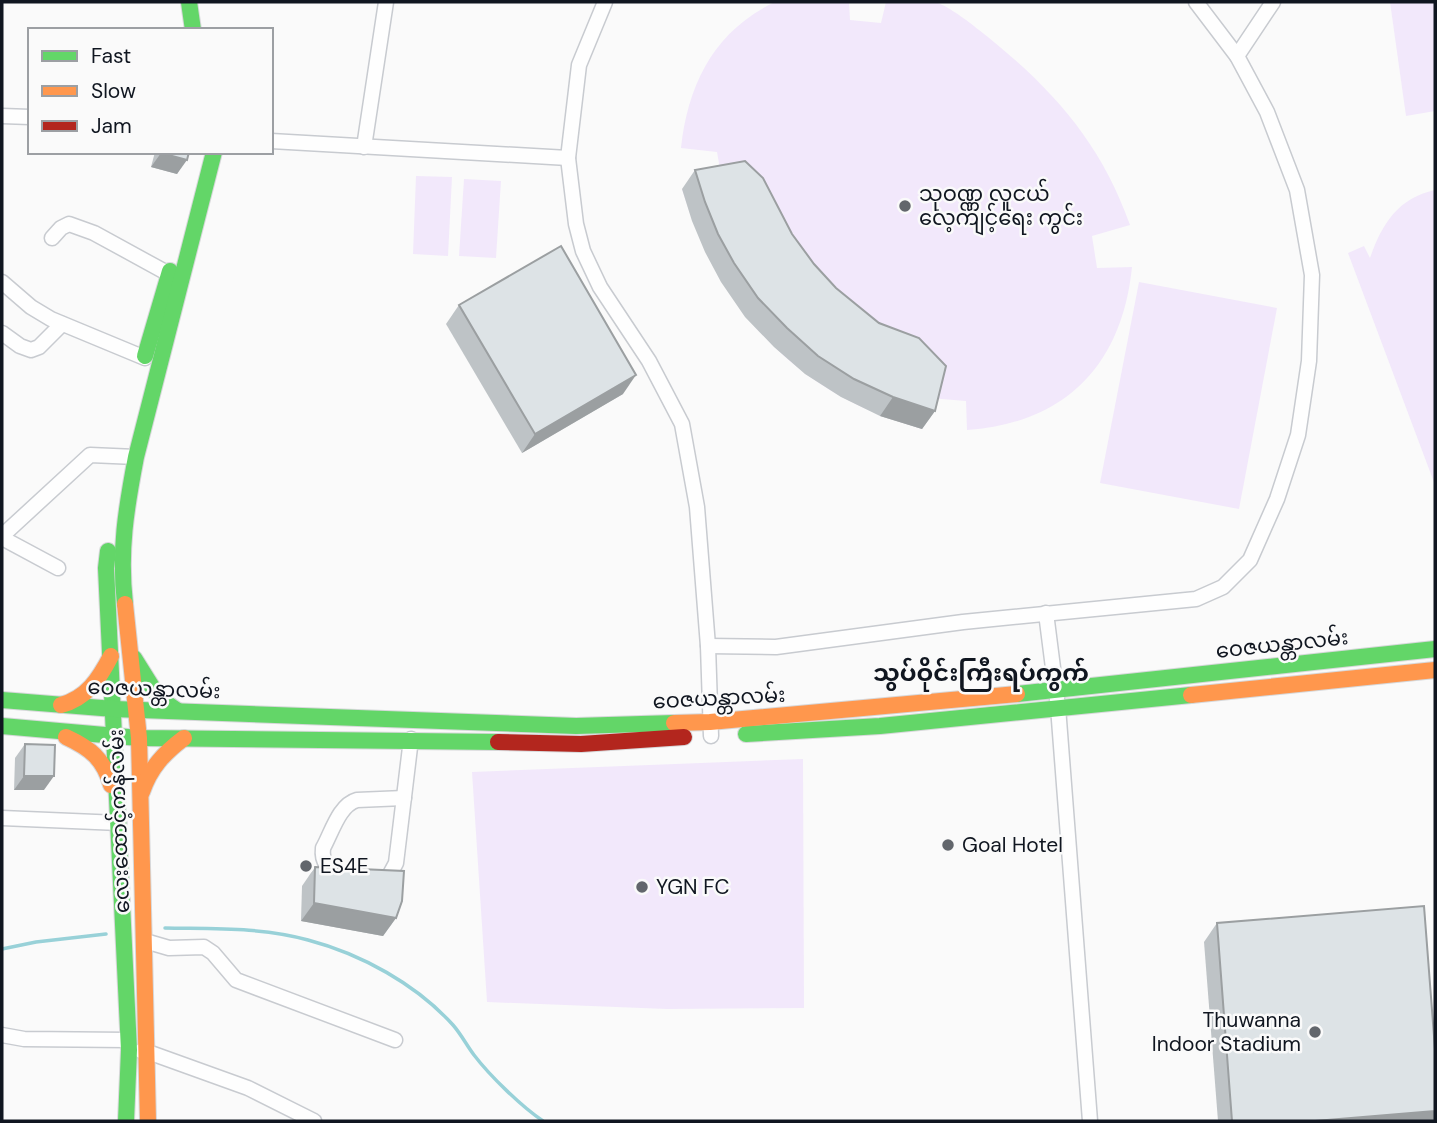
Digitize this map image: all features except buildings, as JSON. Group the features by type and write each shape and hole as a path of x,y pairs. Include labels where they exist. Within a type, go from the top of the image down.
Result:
{"main road":[{"path":"189,2 193,28"},
{"path":"203,2 207,28"},
{"name":"လေးထောင့်ကန်လမ်း","path":"126,1121 128,1045 106,568 145,358 165,318 197,195 201,154"},
{"name":"လေးထောင့်ကန်လမ်း","path":"148,1121 139,738 121,567 128,457 159,363 169,274 213,154"},
{"name":"ဝေဇယန္တာလမ်း","path":"1057,699 1310,662 1435,649"},
{"path":"130,651 159,698 178,711"},
{"path":"57,706 67,704 93,687 111,656"},
{"path":"1310,662 1312,683"},
{"name":"ဝေဇယန္တာလမ်း","path":"2,726 139,738 411,739 581,744 710,729 1057,699 1312,683 1435,670"},
{"name":"ဝေဇယန္တာလမ်း","path":"2,701 114,709 710,729"},
{"path":"53,731 97,754 107,768 119,817"},
{"path":"140,802 147,775 160,757 184,738"}],"street":[{"path":"364,147 386,2"},
{"path":"605,2 579,65 568,158 576,224 583,251 600,287 649,361 682,424 697,507 708,646 710,729"},
{"path":"708,646 776,646 963,622 1196,599 1223,587 1250,560 1298,435 1309,361 1312,275 1297,190 1267,112 1237,56 1196,2"},
{"path":"1237,56 1273,2"},
{"path":"2,116 28,117"},
{"path":"273,141 568,158"},
{"path":"52,238 69,224 94,233 169,274"},
{"path":"2,282 31,307 62,324 145,358"},
{"path":"2,333 20,346 31,350 39,347 62,324"},
{"path":"58,568 2,537 90,455 128,457"},
{"path":"1046,614 1057,699 1090,1121"},
{"path":"404,798 351,802 343,810 323,848 323,860 337,874 366,883 386,879 396,863 404,798 411,739"},
{"path":"2,818 119,817"},
{"path":"145,941 169,947 204,947 213,953 236,979 394,1040"},
{"path":"2,1035 24,1039 128,1045 248,1088 314,1121"}],"shaded area":[{"name":"သုဝဏ္ဏ လူငယ် လေ့ကျင့်ရေး ကွင်း","path":"775,2 849,2 850,20 881,23 886,2 939,3 1004,51 1050,93 1070,116 1104,166 1130,225 1092,236 1097,268 1132,267 1126,302 1116,333 1102,360 1083,383 1060,401 1033,415 1002,425 967,430 966,401 930,398 922,429 861,407 813,379 786,358 741,309 707,252 682,189 722,181 717,152 681,148 690,102 708,62 720,44 736,28"},
{"path":"1390,2 1435,2 1435,111 1406,116"},
{"path":"416,176 452,177 448,256 413,254"},
{"path":"464,179 501,181 496,258 459,256"},
{"path":"1435,190 1435,485 1348,253 1364,246 1370,258 1380,234 1393,214 1411,199"},
{"path":"1139,282 1277,308 1239,509 1100,483"},
{"name":"YGN FC","path":"803,759 804,1008 667,1009 487,1002 472,772"}],"waterway":[{"path":"165,928 237,930 291,936 328,946 367,962 405,984 438,1010 489,1072 516,1100 543,1121"},
{"path":"2,949 106,934"}],"traffic: fast":[{"path":"189,2 193,28"},
{"path":"125,604 124,530 136,457 213,154"},
{"path":"145,356 170,271"},
{"path":"108,551 106,568 129,1050 126,1121"},
{"path":"1017,694 1435,649"},
{"path":"134,658 159,698 178,711"},
{"path":"746,734 880,726 1191,695"},
{"path":"2,700 114,709 576,726 674,723"},
{"path":"2,726 139,738 498,742"}],"traffic: slow":[{"path":"125,604 139,738 148,1121"},
{"path":"61,705 85,692 111,656"},
{"path":"1191,695 1435,670"},
{"path":"674,723 1017,694"},
{"path":"66,737 95,755 111,785"},
{"path":"142,792 158,762 184,738"}],"traffic: jam":[{"path":"498,742 581,744 684,737"}],"place":[{"name":"သုဝဏ္ဏ လူငယ် လေ့ကျင့်ရေး ကွင်း","path":"905,206"},
{"name":"Goal Hotel","path":"948,845"},
{"name":"ES4E","path":"306,866"},
{"name":"YGN FC","path":"642,887"},
{"name":"Thuwanna Indoor Stadium","path":"1315,1032"}],"district":[{"name":"သွပ်ဝိုင်းကြီးရပ်ကွက်","path":"981,673"}]}
